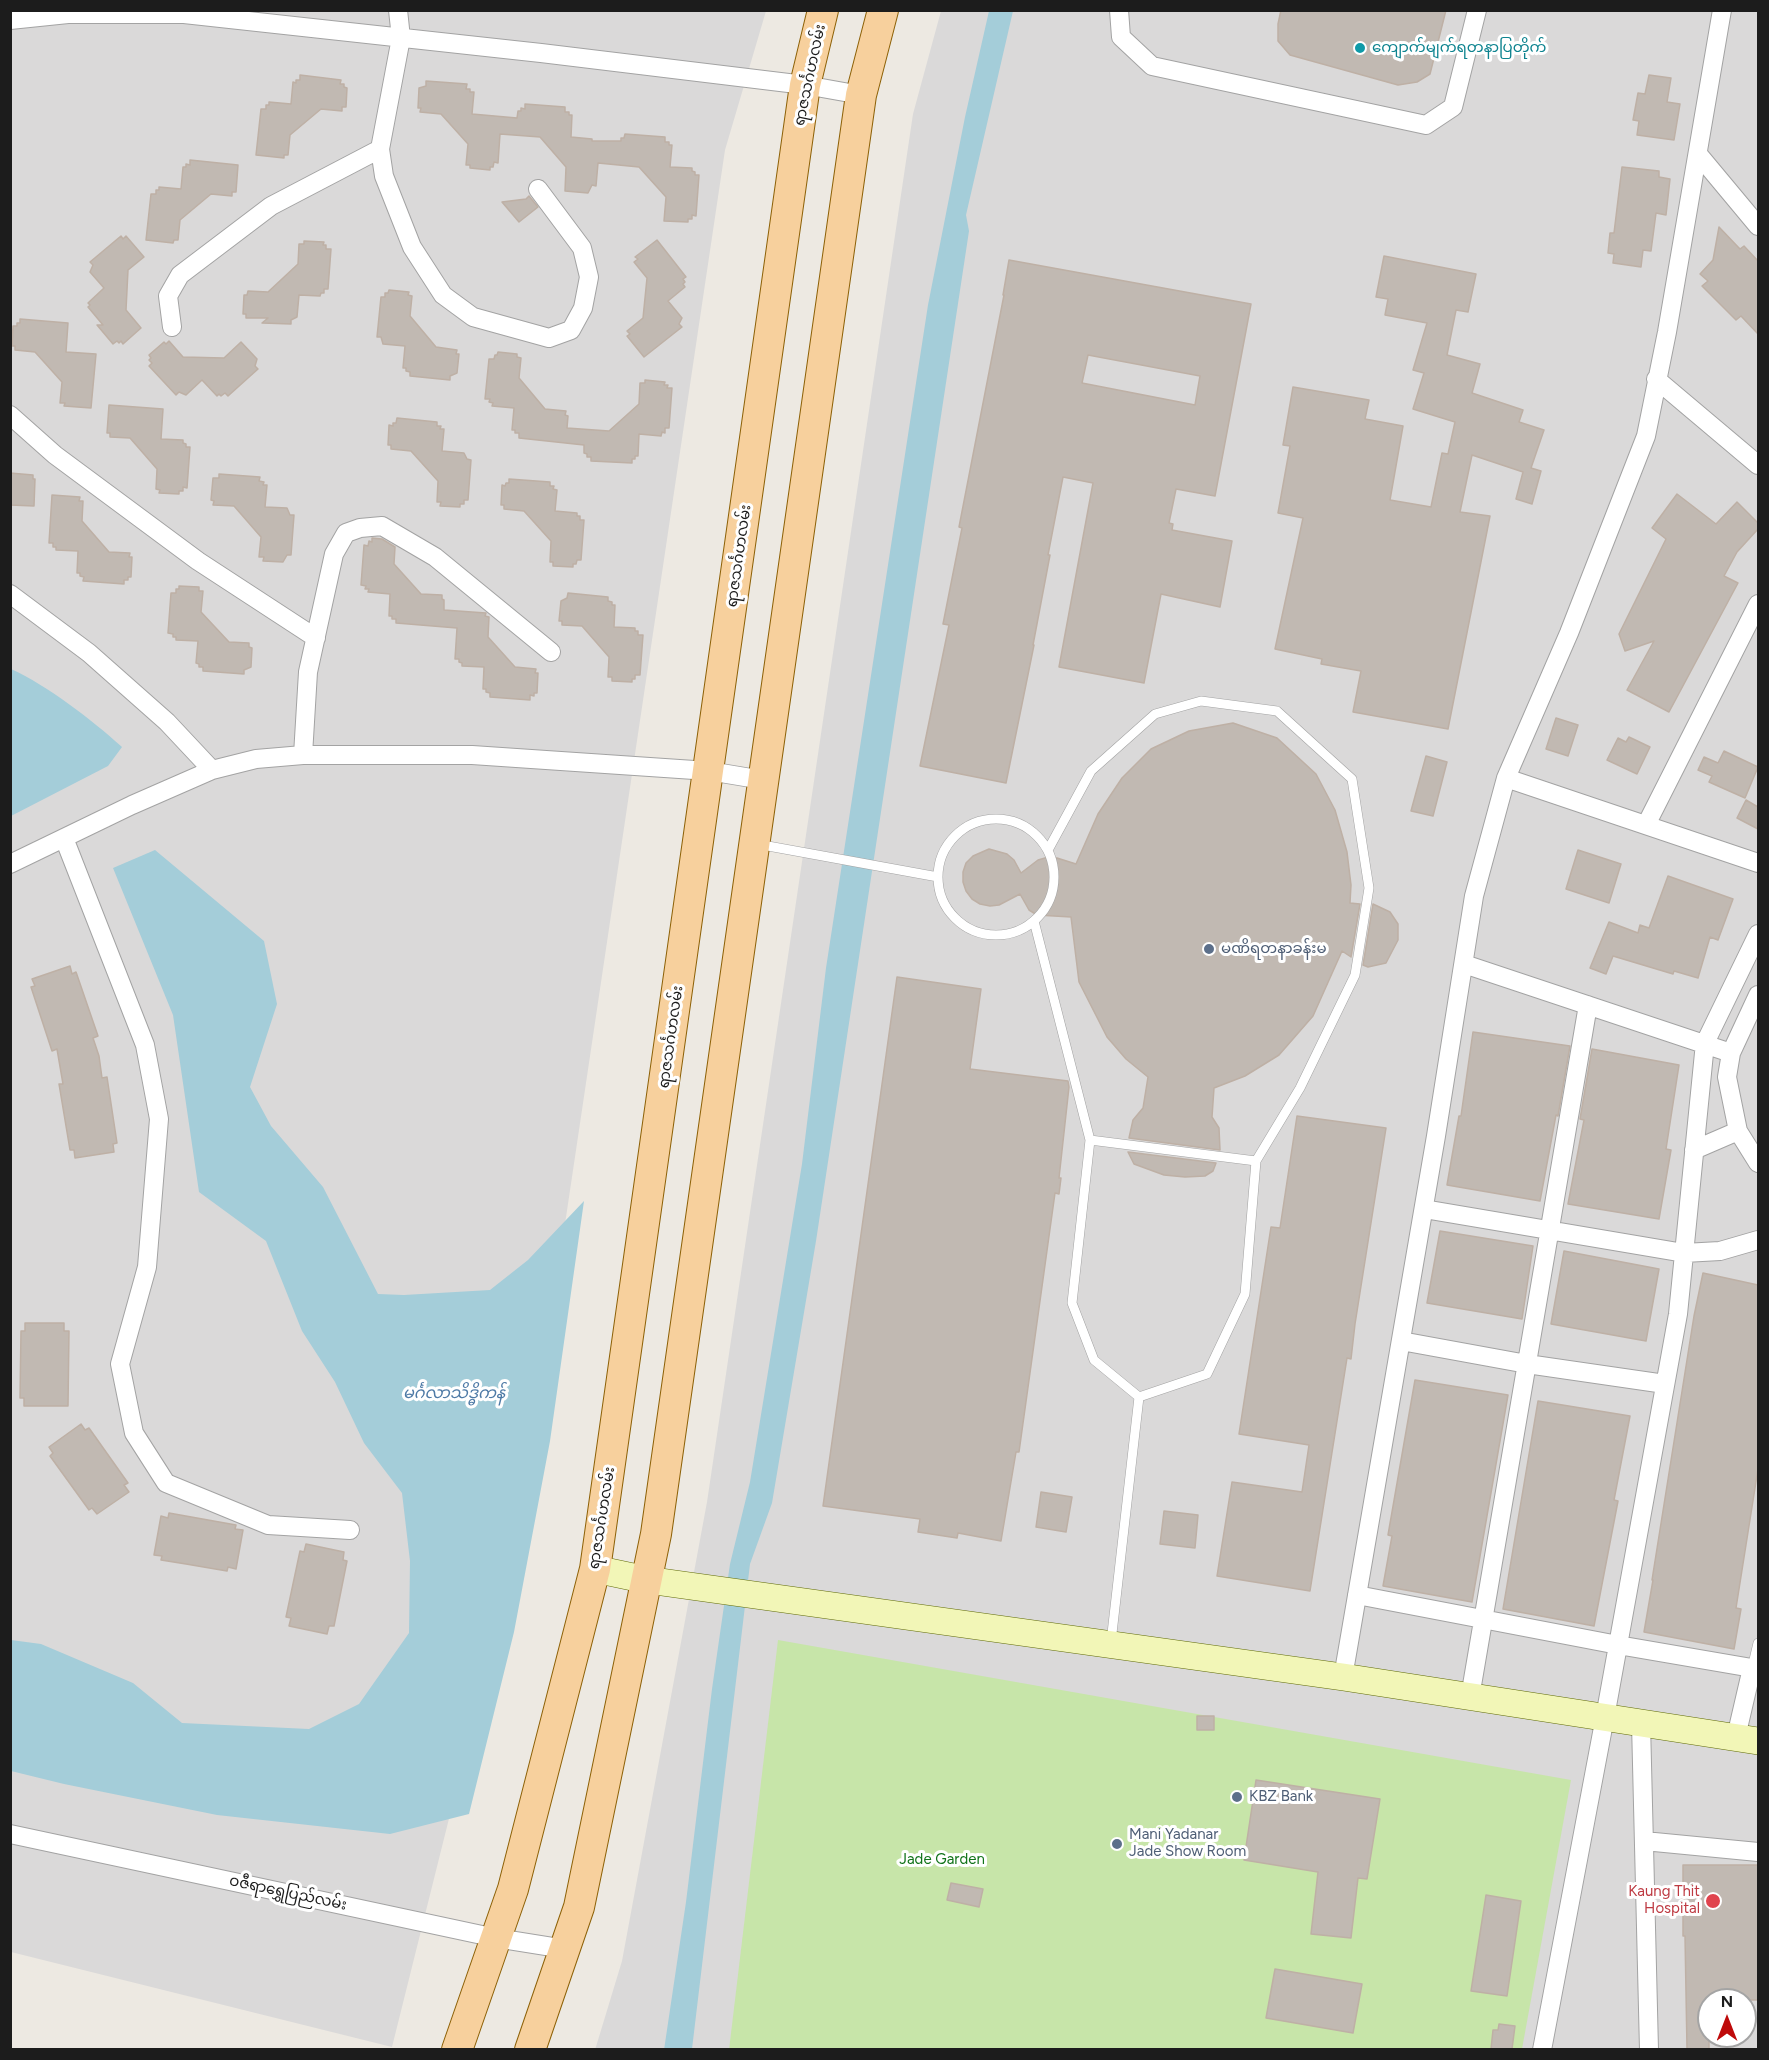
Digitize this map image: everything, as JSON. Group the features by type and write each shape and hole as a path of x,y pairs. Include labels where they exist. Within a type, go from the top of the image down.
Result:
{"main road":[{"name":"ရာဇသင်္ဂဟလမ်း","path":"457,2049 513,1889 595,1569 805,85 824,10"},
{"path":"530,2049 579,1907 656,1534 861,95 883,10"}],"street":[{"path":"398,10 401,38 380,149 384,176 412,247 443,296 473,317 549,338 571,330 583,308 589,278 582,248 538,189"},
{"path":"1119,10 1121,37 1152,66 1426,124 1453,106 1477,10"},
{"path":"1343,1677 1424,1209 1474,896 1506,778 1569,633 1646,436 1667,332 1722,10"},
{"path":"10,20 68,14 184,14 805,85 861,95"},
{"path":"172,327 168,296 180,275 271,206 380,149"},
{"path":"1698,154 1758,226"},
{"path":"1656,379 1758,465"},
{"path":"10,415 56,455 198,561 316,638"},
{"path":"303,755 308,672 334,554 346,533 360,528 382,526 435,557 551,652"},
{"path":"10,594 89,653 150,706 212,770"},
{"path":"1646,825 1758,604"},
{"path":"10,864 132,805 212,770 256,759 303,755 472,755 709,771 764,780"},
{"path":"1506,778 1758,863"},
{"path":"64,838 145,1045 159,1119 147,1267 120,1364 134,1433 166,1483 268,1526 350,1530"},
{"path":"1542,2049 1678,1314 1705,1044 1758,934"},
{"path":"1464,964 1731,1053"},
{"path":"1758,995 1731,1053 1727,1077 1738,1131 1758,1163"},
{"path":"1470,1697 1588,1005"},
{"path":"1694,1150 1738,1131"},
{"path":"1424,1209 1684,1253 1720,1251 1758,1240"},
{"path":"1401,1341 1527,1364 1665,1384"},
{"path":"595,1569 647,1580 1343,1677 1747,1739 1752,1668 1357,1595"},
{"path":"1641,1723 1649,2049"},
{"name":"ဝဇီရာရွှေပြည်လမ်း","path":"10,1834 496,1938 565,1949"},
{"path":"1644,1841 1758,1852"}],"lane":[{"path":"1048,850 1091,771 1155,714 1201,701 1277,711 1352,779 1369,888 1355,975 1300,1088 1256,1161 1245,1294 1208,1374 1139,1397"},
{"path":"994,820 1020,825 1041,840 1048,850 1053,863 1054,888 1047,906 1034,921 1024,928 1011,933 986,934 973,930 962,924 949,910 940,892 938,877 943,854 950,843 964,830 981,822 994,820"},
{"path":"754,843 938,877"},
{"path":"1034,921 1090,1140 1072,1303 1094,1360 1139,1397"},
{"path":"1090,1140 1256,1161"},
{"path":"1110,1645 1139,1397"},
{"path":"1752,1668 1758,1643"}],"shaded area":[{"path":"11,11 766,11 725,150 517,1546 392,2047 11,1952"},
{"path":"941,11 1758,11 1758,2049 595,2050 622,1961 707,1502 913,114"}],"green space":[{"name":"Jade Garden","path":"778,1640 1571,1780 1522,2049 729,2050"}],"water":[{"path":"989,11 1013,11 966,215 969,231 816,1241 772,1503 750,1564 692,2049 664,2050 686,1902 730,1564 750,1482 802,1164 826,968 928,305 965,117"},
{"path":"11,669 40,684 69,704 122,747 108,766 11,816"},
{"name":"မင်္ဂလာသိဒ္ဓိကန်","path":"155,850 264,941 277,1004 250,1087 271,1126 323,1187 378,1294 404,1295 490,1290 528,1260 584,1201 550,1441 514,1632 469,1814 390,1834 217,1815 11,1771 11,1640 41,1644 133,1683 182,1723 309,1729 359,1704 409,1633 410,1561 402,1493 364,1443 335,1382 302,1331 266,1241 199,1192 173,1015 113,868"}],"building":[{"name":"ကျောက်မျက်ရတနာပြတိုက်","path":"1281,10 1446,10 1430,74 1417,82 1398,85 1290,55 1278,41"},
{"path":"300,75 341,80 340,84 344,84 347,88 346,107 342,107 342,111 321,109 290,135 288,155 284,155 284,158 256,155 261,109 266,109 269,102 291,104 293,82 300,80"},
{"path":"1649,75 1671,78 1667,102 1680,104 1674,140 1637,135 1639,121 1633,120 1638,93 1645,94"},
{"path":"426,81 467,84 466,89 474,92 472,114 517,118 518,111 521,111 521,108 525,109 525,104 565,107 565,112 572,115 571,137 592,139 592,141 621,141 625,134 665,137 665,142 672,145 670,167 692,168 695,175 699,175 696,216 692,215 692,219 688,219 688,222 664,221 666,197 639,167 598,163 596,186 592,185 588,193 565,191 566,167 540,137 500,134 498,163 494,162 490,170 470,168 470,165 466,165 468,144 441,114 420,112 421,108 418,108 419,88 426,86"},
{"path":"190,160 238,165 236,192 232,192 232,196 211,194 180,220 178,240 174,240 173,243 146,240 151,194 156,194 159,187 181,189 183,167 186,167 186,164 190,165"},
{"path":"1622,167 1659,171 1659,177 1670,179 1666,215 1656,213 1651,251 1643,250 1641,267 1613,263 1614,254 1608,253 1610,233 1614,233"},
{"path":"529,196 538,207 519,222 502,202 526,199"},
{"path":"1719,227 1740,249 1744,246 1758,261 1758,334 1741,316 1736,320 1702,286 1708,281 1700,274 1713,260"},
{"path":"121,236 123,239 126,236 144,257 128,270 126,310 141,328 123,344 117,341 113,344 97,325 103,325 88,307 90,305 88,303 104,288 90,272 93,265 90,262"},
{"path":"657,240 686,277 683,279 685,287 668,301 682,318 679,324 682,327 644,357 627,336 630,334 627,331 643,318 647,278 634,262 638,259 635,257"},
{"path":"304,241 324,242 326,249 331,249 328,289 324,289 324,293 320,296 299,295 297,317 291,320 291,324 262,323 268,318 246,318 246,314 243,314 244,295 247,295 248,291 268,292 298,264 299,244 304,244"},
{"path":"1384,256 1476,274 1468,312 1456,310 1447,355 1480,364 1472,393 1523,410 1519,422 1544,430 1531,468 1541,471 1532,504 1516,499 1523,472 1472,455 1460,512 1490,516 1448,729 1353,712 1361,671 1321,664 1322,659 1275,649 1303,518 1278,513 1290,446 1283,445 1293,387 1369,400 1365,419 1403,426 1390,500 1431,507 1442,453 1448,454 1455,422 1413,409 1424,373 1413,370 1427,323 1385,315 1388,299 1376,297"},
{"path":"1009,260 1251,304 1215,496 1176,489 1169,523 1173,524 1172,530 1232,541 1220,607 1161,594 1144,683 1059,667 1093,483 1063,477 1034,645 1006,783 920,766 949,625 943,624","holes":["1088,355 1200,376 1195,405 1082,383"]},
{"path":"389,290 409,292 408,295 412,296 410,316 436,347 457,350 456,354 459,354 457,373 450,376 450,380 410,376 410,372 403,368 405,346 383,344 381,337 377,337 381,297 385,297 385,293"},
{"path":"20,319 68,323 66,352 96,354 91,408 64,406 65,403 60,403 62,382 35,352 15,350 15,346 12,346 13,326 20,323"},
{"path":"169,341 183,357 224,358 241,342 257,359 255,366 258,369 228,396 225,393 217,396 202,380 186,395 179,392 176,395 149,366 152,363 149,355 164,342 166,344"},
{"path":"498,352 517,354 517,357 521,358 519,378 545,409 566,411 567,428 609,431 639,404 640,383 645,383 645,380 665,382 664,385 668,385 667,388 672,388 669,428 665,428 665,433 662,432 661,436 639,434 638,456 632,459 632,463 591,461 591,457 587,457 584,453 584,445 519,438 519,433 512,430 514,408 492,406 490,399 485,399 489,359 494,359"},
{"path":"109,405 163,409 161,439 183,440 186,447 190,447 187,488 183,487 183,491 179,491 179,494 159,493 160,490 156,489 157,469 130,438 110,437 110,433 107,433"},
{"path":"397,418 437,422 437,426 441,426 440,429 444,429 442,451 464,453 467,459 471,460 468,500 464,500 464,504 460,504 460,507 440,506 441,502 437,502 438,481 411,451 391,449 391,445 388,445 389,425 393,426"},
{"path":"10,473 33,475 35,479 34,506 10,505"},
{"path":"219,474 260,477 259,481 267,485 265,507 287,508 290,515 294,515 291,555 287,555 283,562 263,561 264,557 259,557 261,537 234,506 213,505 214,501 211,500 213,478 219,478"},
{"path":"509,479 550,482 550,486 554,486 553,489 557,490 555,511 577,513 580,520 584,520 581,560 577,560 573,567 553,566 553,562 550,562 551,541 524,511 504,509 504,505 501,505 502,485 509,483"},
{"path":"1677,494 1716,524 1737,502 1758,523 1758,529 1737,552 1724,576 1738,583 1669,712 1627,690 1654,641 1625,651 1619,634 1666,539 1652,528"},
{"path":"52,495 80,497 79,501 83,501 82,521 109,552 130,553 129,557 132,557 131,577 124,580 124,584 83,581 84,577 77,573 78,551 56,550 53,543 49,543"},
{"path":"372,538 382,539 395,547 394,564 421,594 442,595 444,610 486,613 485,616 489,617 488,637 515,667 536,669 535,673 538,673 537,693 534,693 534,696 530,695 530,700 490,697 490,693 483,689 484,667 462,666 459,659 455,659 457,628 396,623 396,619 389,616 390,594 368,592 369,589 365,589 366,586 361,585 364,545 368,546"},
{"path":"179,586 199,587 199,591 203,591 201,612 229,642 249,643 249,647 252,648 251,667 244,670 244,674 203,671 203,667 199,667 196,663 198,641 176,640 173,634 168,633 171,593 176,593"},
{"path":"568,593 608,597 608,601 615,605 614,627 635,628 638,635 643,635 640,675 635,675 632,682 612,681 612,677 608,677 609,657 582,626 562,625 562,621 559,621 561,601 567,598"},
{"path":"1556,718 1578,725 1568,756 1546,749"},
{"name":"မဏိရတနာခန်းမ","path":"1233,723 1277,738 1316,774 1335,810 1347,852 1351,885 1350,903 1360,904 1351,957 1342,951 1313,1016 1279,1055 1245,1076 1214,1088 1212,1117 1219,1128 1220,1150 1129,1138 1133,1120 1143,1108 1148,1077 1126,1059 1107,1037 1079,982 1071,917 1037,915 1029,910 1020,894 999,905 980,904 966,891 963,872 966,863 973,856 989,849 1007,854 1014,860 1021,873 1038,860 1045,858 1057,858 1076,864 1098,814 1122,778 1151,749 1189,731"},
{"path":"1629,737 1650,747 1637,774 1607,760 1618,738 1626,742"},
{"path":"1724,751 1758,767 1745,798 1709,782 1712,776 1698,770 1704,757 1718,763"},
{"path":"1426,756 1447,762 1433,816 1411,811"},
{"path":"1746,800 1758,807 1758,829 1737,818"},
{"path":"1578,850 1621,864 1609,903 1566,889"},
{"path":"1668,876 1733,899 1718,940 1710,937 1698,978 1674,971 1673,974 1613,956 1606,974 1590,968 1609,922 1638,933 1640,925 1649,928"},
{"path":"1373,904 1390,912 1398,924 1398,940 1386,963 1368,967 1363,965"},
{"path":"70,966 72,974 76,972 98,1036 93,1038 99,1056 102,1078 107,1077 117,1143 113,1144 114,1152 75,1158 74,1150 70,1150 59,1084 63,1084 57,1049 52,1051 31,987 35,986 32,979"},
{"path":"897,977 981,989 970,1069 1068,1081 1059,1194 1055,1193 1019,1452 1016,1452 1001,1541 958,1533 957,1538 918,1532 920,1519 823,1506"},
{"path":"1473,1032 1570,1046 1540,1201 1447,1185 1459,1116 1461,1116"},
{"path":"1592,1049 1679,1065 1666,1149 1671,1150 1659,1219 1568,1204 1584,1120 1580,1119"},
{"path":"1297,1116 1386,1128 1351,1359 1347,1358 1310,1591 1217,1576 1232,1482 1302,1492 1309,1445 1239,1434 1271,1227 1280,1228"},
{"path":"1128,1152 1216,1163 1213,1171 1205,1176 1164,1175 1134,1164"},
{"path":"1440,1231 1533,1246 1522,1319 1427,1303"},
{"path":"1564,1251 1659,1269 1646,1341 1551,1324"},
{"path":"1703,1273 1758,1285 1758,1469 1736,1608 1741,1609 1734,1649 1644,1632 1694,1316"},
{"path":"25,1323 64,1323 64,1331 69,1331 68,1406 24,1406 24,1398 20,1398 21,1331 25,1331"},
{"path":"1415,1380 1508,1395 1472,1602 1383,1586 1392,1536 1388,1535"},
{"path":"1538,1401 1630,1416 1614,1500 1618,1501 1594,1626 1503,1609"},
{"path":"81,1424 85,1430 89,1428 128,1483 124,1485 129,1492 97,1514 92,1508 89,1510 50,1456 53,1453 49,1447"},
{"path":"1041,1492 1072,1497 1066,1532 1036,1527"},
{"path":"1164,1511 1198,1515 1195,1548 1160,1544"},
{"path":"169,1513 236,1525 235,1529 243,1530 236,1569 228,1567 227,1571 161,1560 162,1556 154,1555 161,1516 168,1518"},
{"path":"306,1544 344,1552 343,1560 347,1561 334,1626 329,1626 327,1634 289,1626 291,1618 286,1617 300,1551 304,1552"},
{"path":"1197,1716 1214,1716 1214,1730 1197,1730"},
{"path":"1256,1780 1380,1799 1367,1879 1358,1878 1351,1938 1311,1934 1318,1872 1244,1860"},
{"path":"1683,1865 1758,1865 1758,2000 1757,1988 1697,1988 1697,2048 1709,2049 1687,2049 1685,1936 1683,1936"},
{"path":"951,1883 983,1889 979,1907 947,1900"},
{"path":"1486,1895 1521,1901 1507,1996 1471,1991"},
{"path":"1275,1969 1362,1984 1353,2033 1266,2018"},
{"path":"1499,2024 1515,2026 1512,2049 1491,2049 1493,2030 1498,2030"}],"place":[{"name":"ကျောက်မျက်ရတနာပြတိုက်","path":"1360,48"},
{"name":"မဏိရတနာခန်းမ","path":"1209,949"},
{"name":"KBZ Bank","path":"1237,1797"},
{"name":"Mani Yadanar Jade Show Room","path":"1117,1844"},
{"name":"Kaung Thit Hospital","path":"1713,1901"}]}
